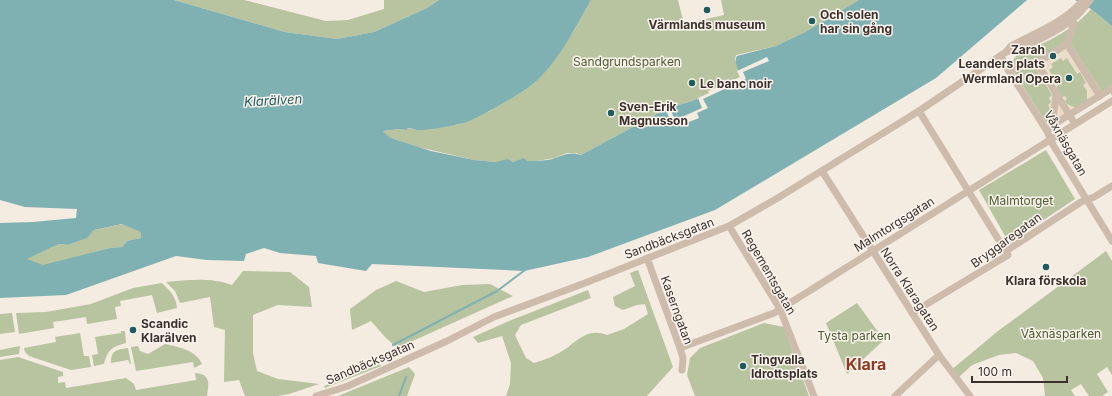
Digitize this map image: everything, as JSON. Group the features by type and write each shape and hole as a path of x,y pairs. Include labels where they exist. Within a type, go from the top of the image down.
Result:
{"street":[{"path":"1080,8 1083,0"},
{"path":"1080,8 1090,0"},
{"name":"Sandbäcksgatan","path":"316,396 348,386 441,344 494,317 729,226 776,199 918,111 1003,54 1014,51 1058,29 1073,19 1080,8"},
{"path":"1012,69 1036,63 1067,44 1074,23"},
{"path":"1067,44 1100,96"},
{"name":"Våxnäsgatan","path":"1003,54 1005,65 1047,131 1112,241"},
{"path":"1036,63 1075,124"},
{"path":"1052,125 1112,88"},
{"path":"1051,139 1056,95"},
{"name":"Malmtorgsgatan","path":"680,348 761,318 780,309 1112,101"},
{"path":"918,111 1006,251"},
{"name":"Norra Klaragatan","path":"822,170 939,356 970,396"},
{"name":"Bryggaregatan","path":"912,313 1008,255 1006,251 1018,242 1112,186"},
{"name":"Regementsgatan","path":"729,226 780,309 814,396"},
{"name":"Kaserngatan","path":"647,258 680,348 683,358 682,370"},
{"path":"895,396 939,356"}],"green space":[{"path":"174,0 244,0 326,21 348,20 384,9 384,0 439,0 427,8 374,32 337,39 285,32"},
{"name":"Sandgrundsparken","path":"591,0 678,0 684,24 724,15 721,0 859,0 805,32 776,46 736,55 735,59 742,78 692,101 668,108 581,155 576,153 567,153 554,158 537,161 496,162 474,160 418,147 391,138 382,132 399,129 406,130 408,128 416,130 427,129 460,124 490,111 534,83 556,57 575,29"},
{"path":"1091,9 1112,26 1112,96 1110,92 1058,124 1060,129 1052,132 1014,72 1012,62 1016,56 1066,31"},
{"name":"Malmtorget","path":"1046,150 1075,199 1009,243 979,190"},
{"path":"123,224 141,231 141,238 127,241 122,247 110,248 43,266 26,259 59,244 68,245 86,238 94,230"},
{"name":"Våxnäsparken","path":"1106,251 1112,261 1112,375 1107,367 1097,374 1108,392 1102,396 1089,396 1081,384 1071,390 1075,396 1045,396 1043,378 1033,361 1016,353 999,355 972,365 958,378 950,371 998,331"},
{"path":"638,270 673,367 647,396 506,396 510,384 511,363 502,336 478,343 473,337 588,290 591,298 521,325 515,335 526,358 534,363 557,354 586,335 599,333 607,335 624,329 648,314 645,304 623,310 615,306 613,297 635,286 630,273"},
{"path":"243,271 290,272 309,287 312,307 278,305 253,315 253,353 257,371 278,379 319,384 278,396 245,396 239,380 224,382 225,330 214,327 210,297 180,303 175,291 166,282 208,280 224,282 232,285"},
{"path":"396,281 424,292 462,285 490,284 513,296 397,348 371,321 352,330 350,309 376,290"},
{"path":"162,283 174,297 177,308 157,313 152,295 120,301 121,306 115,307 117,319 87,324 86,317 53,322 54,328 19,334 16,313 46,312 91,304 133,288"},
{"name":"Tysta parken","path":"857,303 884,340 847,374 826,323"},
{"path":"12,313 15,332 0,334 0,314"},
{"name":"Tingvalla Idrottsplats","path":"764,323 784,327 809,396 695,396 687,375 690,358 700,348"},
{"path":"121,331 125,331 126,343 111,349 104,364 94,366 92,355 98,354 95,337 121,333"},
{"path":"80,333 84,356 89,356 91,367 71,370 29,356 25,352 24,348 56,342 55,337"},
{"path":"165,344 191,352 196,355 202,364 194,368 193,362 136,371 131,347 138,346 140,351 148,354"},
{"path":"20,346 19,354 0,357 0,350"},
{"path":"128,348 131,364 128,360 111,363 112,355 115,351"},
{"path":"18,357 63,372 63,376 58,377 58,383 65,382 66,388 126,378 134,384 136,390 196,380 195,373 204,375 208,380 207,396 0,396 0,360"},
{"path":"380,364 381,366 325,388 324,386"},
{"path":"409,367 415,374 407,396 338,396"}],"shaded area":[{"path":"1071,41 1071,44 1102,92 1054,126 1054,132 1052,132 1045,123 1049,120 1048,113 1050,109 1048,105 1051,102 1049,98 1052,95 1035,67 1014,72","holes":["1061,58 1063,61 1067,58 1077,74 1080,72 1086,83 1083,85 1087,91 1087,99 1078,107 1067,104 1065,101 1067,99 1065,96 1062,97 1049,70 1053,67 1051,64"]}],"water":[{"name":"Klarälven","path":"0,0 174,0 285,32 337,39 374,32 427,8 439,0 591,0 566,44 558,55 534,83 521,92 484,114 464,123 425,130 408,128 406,130 399,129 383,131 391,138 431,151 474,160 496,162 508,159 513,162 524,158 527,161 547,160 572,153 581,155 668,108 692,101 742,78 736,64 737,56 776,46 805,32 859,0 1027,0 936,78 715,210 588,257 524,271 372,264 366,271 318,263 316,256 280,253 264,248 246,254 244,261 207,260 176,256 66,295 0,298 0,223 76,218 77,209 25,207 0,200","holes":["122,224 141,232 141,238 127,241 122,247 110,248 43,265 27,259 59,244 68,245 87,238 94,230"]},
{"path":"1075,0 1112,0 1112,26 1091,9"}],"pier":[{"path":"767,57 769,61 743,72 746,79 703,99 708,108 697,113 699,118 689,122 686,118 672,124 665,108 669,106 675,120 702,108 698,98 709,93 708,91 740,77 737,71"}],"waterway":[{"path":"393,345 497,291 525,270"},
{"path":"399,396 406,377"}],"place":[{"name":"Värmlands museum","path":"707,10"},
{"name":"Och solen har sin gång","path":"812,21"},
{"name":"Zarah Leanders plats","path":"1053,56"},
{"name":"Wermland Opera","path":"1069,78"},
{"name":"Le banc noir","path":"692,83"},
{"name":"Sven-Erik Magnusson","path":"611,113"},
{"name":"Klara förskola","path":"1046,267"},
{"name":"Scandic Klarälven","path":"133,330"},
{"name":"Tingvalla Idrottsplats","path":"743,366"}],"district":[{"name":"Klara","path":"866,364"}]}
